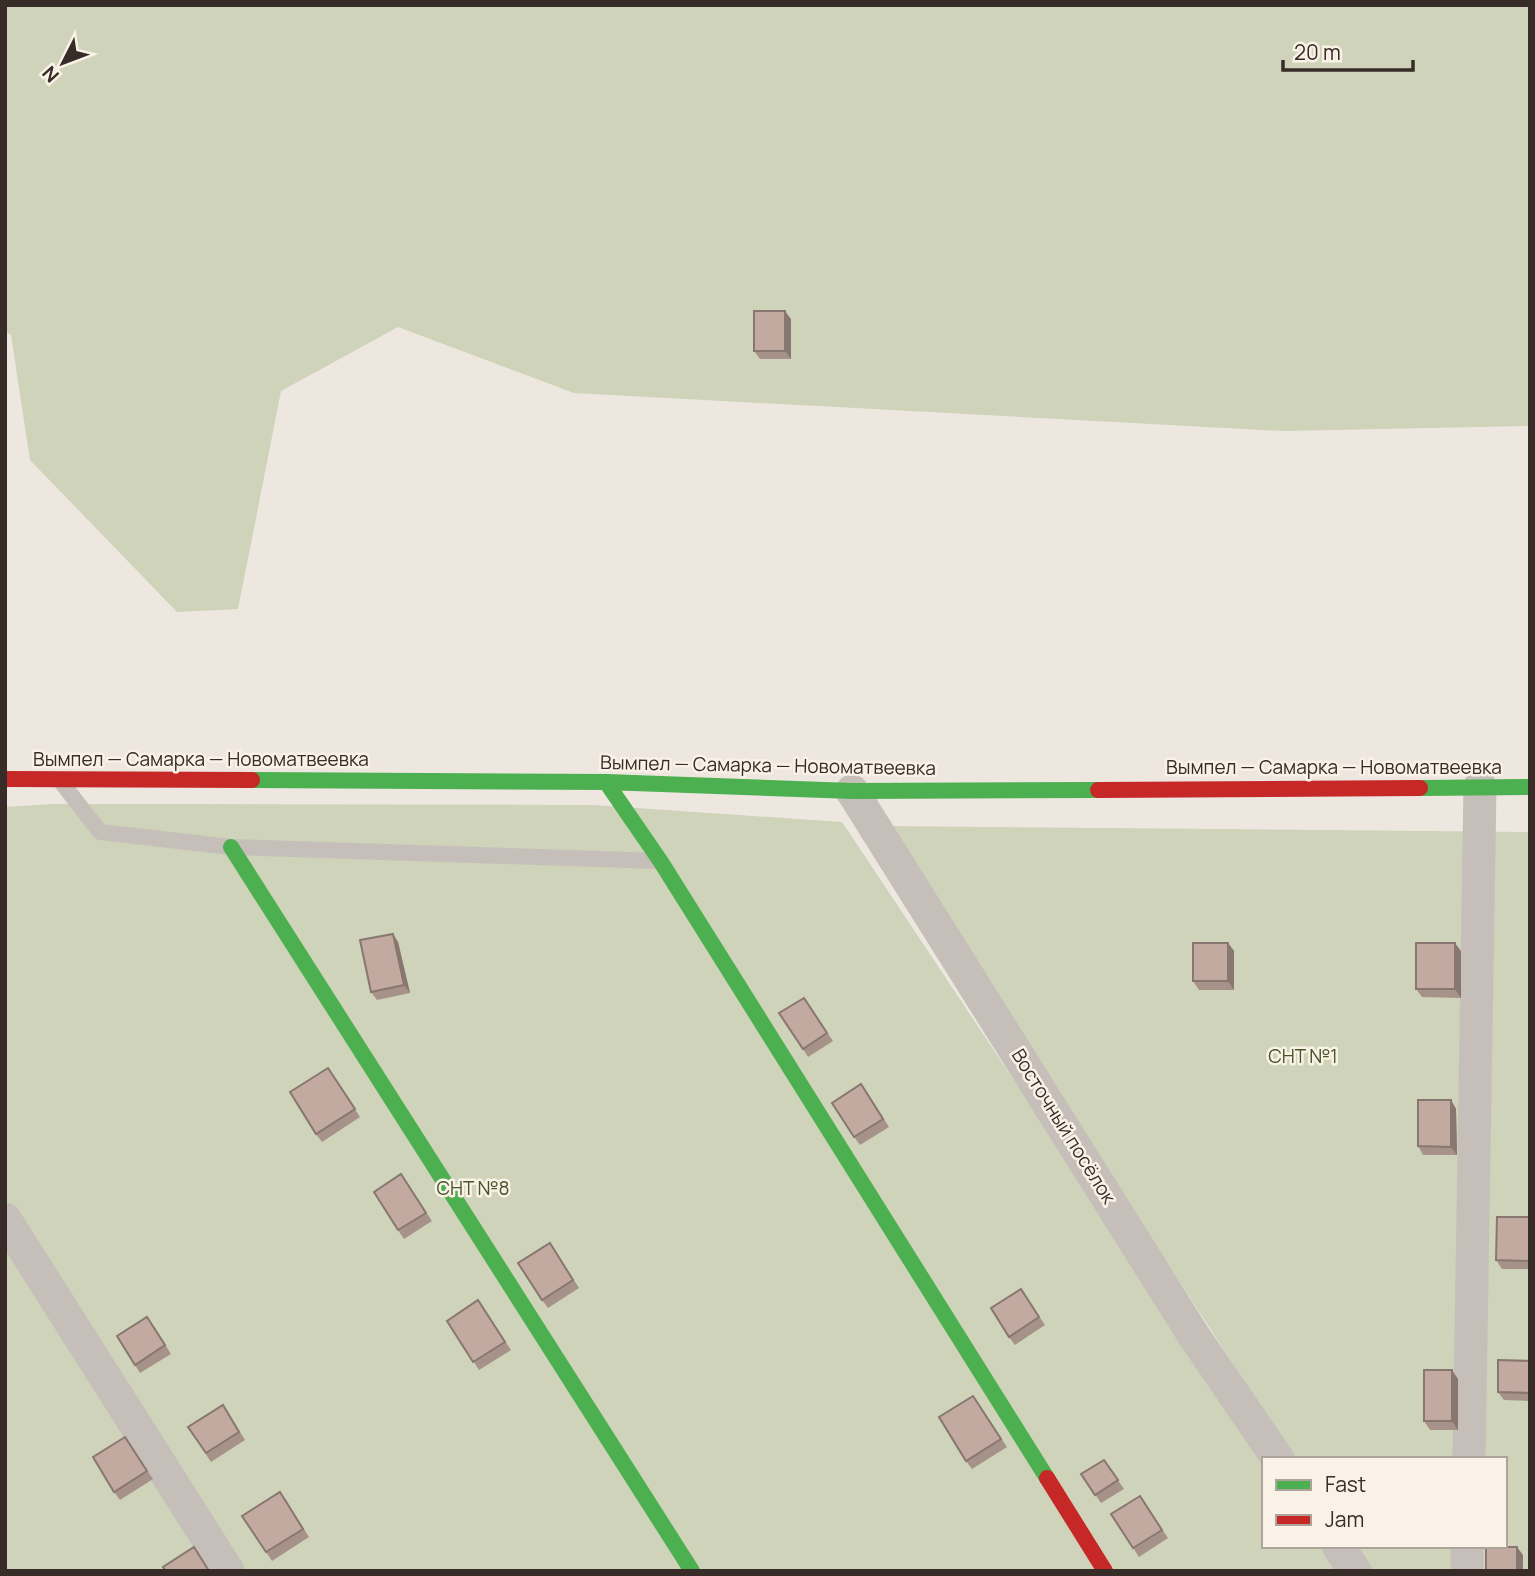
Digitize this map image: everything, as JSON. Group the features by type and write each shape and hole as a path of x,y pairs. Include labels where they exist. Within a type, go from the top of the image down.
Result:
{"street":[{"name":"Вымпел — Самарка — Новоматвеевка","path":"5,779 606,782 852,791 1530,787"},
{"path":"606,782 661,862 1105,1571"},
{"path":"1469,1457 1480,786"},
{"name":"Восточный посёлок","path":"852,791 1194,1336 1277,1457"},
{"path":"231,847 692,1571"},
{"path":"5,1219 228,1571"},
{"path":"1339,1548 1355,1571"},
{"path":"1467,1548 1467,1571"}],"lane":[{"path":"60,780 100,832 231,847 661,862"}],"green space":[{"path":"5,5 1530,5 1530,426 1283,431 574,393 398,327 281,391 238,609 177,612 30,460 11,335 5,331"},
{"name":"СНТ №8","path":"55,804 593,805 842,822 1265,1457 1262,1457 1262,1548 1325,1548 1340,1571 5,1571 5,807"},
{"name":"СНТ №1","path":"883,826 1530,832 1530,1571 1368,1571 1353,1548 1507,1548 1507,1457 1294,1457"}],"building":[{"path":"754,311 785,311 785,351 754,351"},
{"path":"393,934 404,985 371,992 360,940"},
{"path":"1193,943 1228,943 1228,981 1193,981"},
{"path":"1416,943 1455,943 1455,989 1416,989"},
{"path":"804,998 827,1033 803,1049 779,1013"},
{"path":"328,1068 355,1109 316,1134 290,1092"},
{"path":"861,1084 883,1119 854,1137 832,1103"},
{"path":"1418,1100 1451,1100 1451,1147 1418,1146"},
{"path":"401,1174 426,1213 398,1230 374,1192"},
{"path":"1497,1217 1530,1217 1530,1261 1496,1260"},
{"path":"550,1243 573,1280 542,1300 518,1263"},
{"path":"1021,1289 1039,1317 1009,1337 991,1308"},
{"path":"478,1300 505,1342 473,1362 447,1321"},
{"path":"147,1317 165,1345 135,1365 117,1336"},
{"path":"1498,1360 1530,1361 1530,1393 1498,1392"},
{"path":"1424,1370 1452,1370 1452,1421 1424,1421"},
{"path":"973,1396 1001,1439 966,1461 939,1417"},
{"path":"223,1405 239,1432 206,1453 188,1427"},
{"path":"125,1437 147,1471 114,1492 93,1457"},
{"path":"1104,1460 1118,1480 1095,1495 1081,1474"},
{"path":"280,1492 303,1529 266,1552 242,1516"},
{"path":"1140,1496 1162,1530 1133,1548 1111,1514"},
{"path":"194,1547 209,1571 166,1571 163,1567"},
{"path":"1517,1547 1517,1571 1486,1571 1486,1548"}],"traffic: fast":[{"path":"252,780 606,782 852,791 1098,790"},
{"path":"606,782 661,862 1047,1478"},
{"path":"1420,788 1530,787"},
{"path":"231,847 692,1571"}],"traffic: jam":[{"path":"5,779 252,780"},
{"path":"1098,790 1420,788"},
{"path":"1047,1478 1105,1571"}]}
